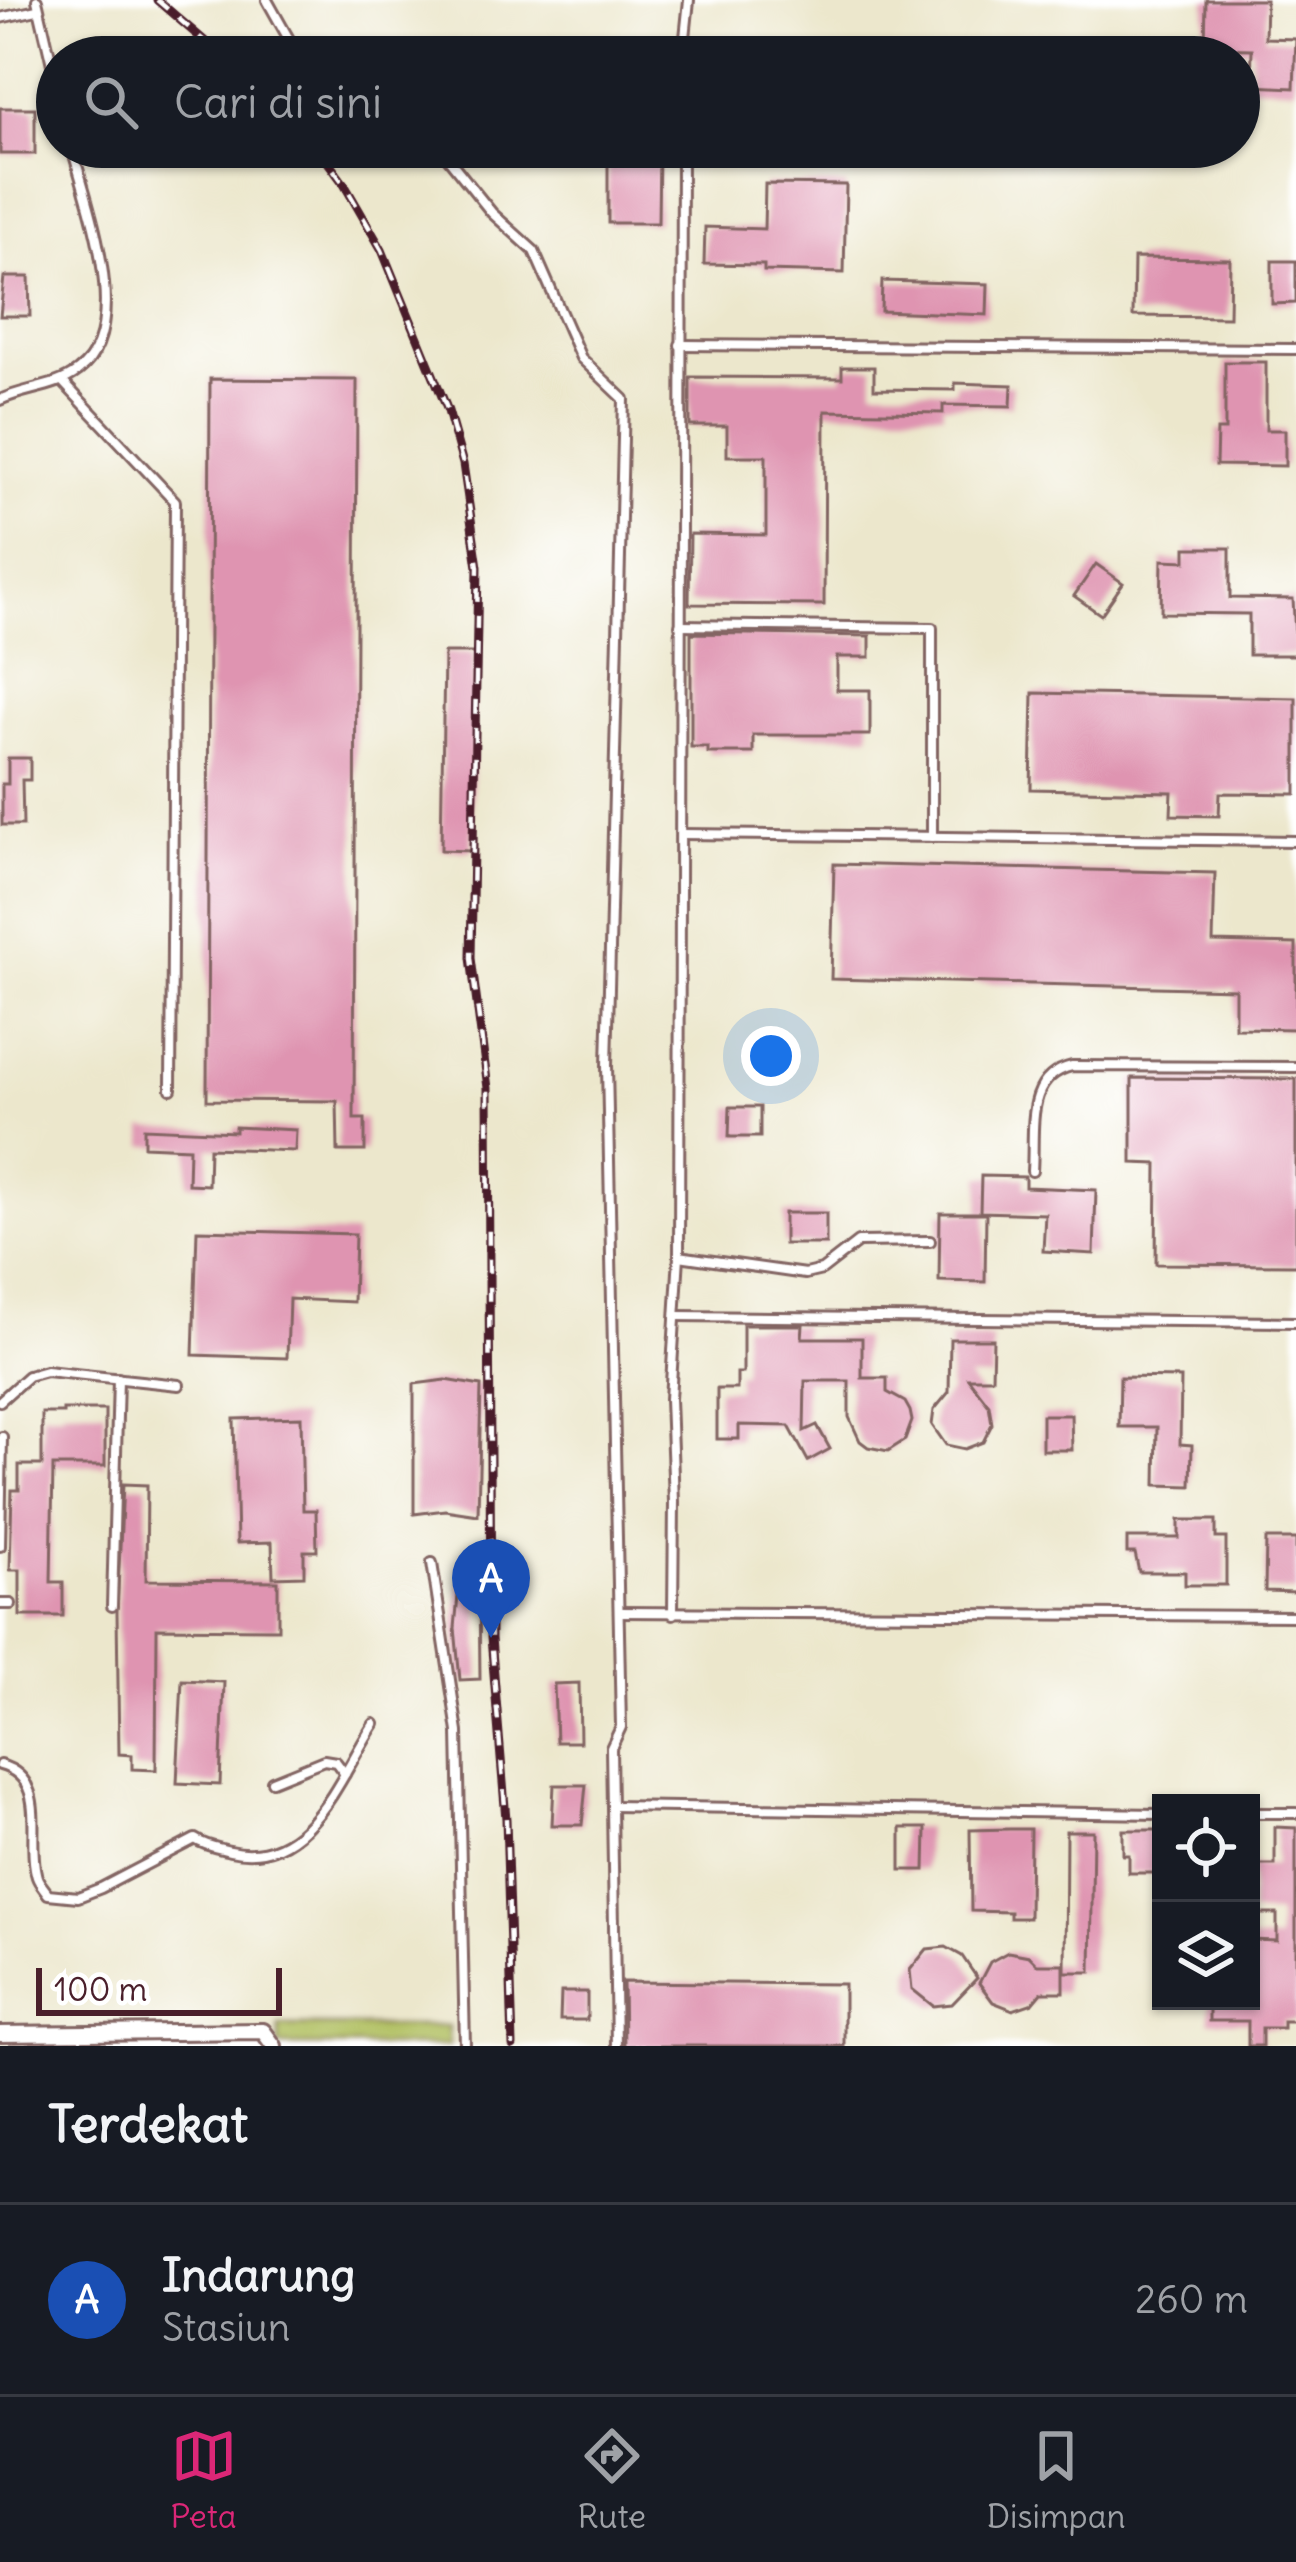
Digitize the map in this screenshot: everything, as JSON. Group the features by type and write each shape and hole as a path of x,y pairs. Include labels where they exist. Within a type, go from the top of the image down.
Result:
{"street":[{"path":"0,2034 175,2039 263,2031 274,2046"}],"lane":[{"path":"267,0 287,36"},
{"path":"685,36 689,0"},
{"path":"0,18 37,5 45,36"},
{"path":"0,400 62,381 84,367 100,337 107,286 77,168"},
{"path":"456,168 492,213 534,251 581,358 624,399 607,1066 621,1727 611,1748 616,2046"},
{"path":"673,1614 670,1399 679,1256 682,168"},
{"path":"680,345 1296,350"},
{"path":"62,381 175,501 171,1089"},
{"path":"680,625 932,628 932,837"},
{"path":"681,833 1296,841"},
{"path":"1032,1171 1039,1087 1054,1070 1072,1066 1296,1067"},
{"path":"679,1256 806,1274 822,1270 858,1242 930,1241"},
{"path":"676,1316 1296,1322"},
{"path":"0,1401 35,1373 179,1385"},
{"path":"112,1606 118,1378"},
{"path":"0,1546 2,1438"},
{"path":"432,1563 458,1732 466,2046"},
{"path":"0,1604 11,1604"},
{"path":"619,1612 1296,1616"},
{"path":"0,1765 22,1778 31,1790 37,1877 48,1894 78,1897 195,1839 238,1852 275,1849 309,1826 332,1800 374,1724"},
{"path":"272,1781 324,1760 336,1762 346,1774"},
{"path":"612,1806 1152,1814"},
{"path":"1260,1813 1296,1813"}],"green space":[{"path":"279,2026 448,2026 449,2046 279,2046"}],"building":[{"path":"1206,0 1266,0 1265,38 1296,39 1294,88 1260,86 1260,36 1205,36"},
{"path":"0,108 35,108 35,154 0,154"},
{"path":"608,168 659,168 658,223 608,223"},
{"path":"765,184 846,185 844,273 704,264 705,227 764,229"},
{"path":"1134,258 1230,259 1229,317 1133,316"},
{"path":"1272,261 1296,261 1296,303 1272,304"},
{"path":"4,277 29,277 30,316 0,316"},
{"path":"882,281 988,284 987,315 881,311"},
{"path":"1225,362 1266,362 1266,430 1285,430 1285,466 1216,465 1217,430 1225,430"},
{"path":"842,367 874,367 874,389 955,390 955,383 1012,385 1011,406 943,405 943,413 825,411 824,605 689,604 690,534 766,535 766,456 727,456 727,426 690,426 690,377 842,378"},
{"path":"210,379 357,380 354,1119 365,1119 365,1151 338,1151 337,1101 207,1100"},
{"path":"1186,548 1230,548 1230,598 1293,599 1296,655 1249,655 1249,614 1161,613 1162,560 1186,561"},
{"path":"1096,564 1123,583 1101,615 1074,596"},
{"path":"691,633 870,636 870,657 837,657 837,690 870,690 870,735 753,735 753,753 708,753 708,747 691,747"},
{"path":"444,653 474,653 472,851 441,850"},
{"path":"1033,693 1296,698 1296,794 1220,793 1219,816 1171,815 1172,792 1031,789"},
{"path":"8,758 30,758 30,780 22,780 23,825 2,825 2,784 8,784"},
{"path":"834,864 1215,873 1213,942 1296,944 1296,1029 1235,1028 1235,989 831,979"},
{"path":"1132,1078 1296,1079 1296,1265 1156,1264 1157,1164 1132,1163"},
{"path":"730,1107 760,1107 760,1137 729,1137"},
{"path":"235,1127 296,1130 295,1151 209,1148 208,1185 188,1184 189,1148 144,1146 144,1128 235,1132"},
{"path":"981,1176 1025,1177 1025,1187 1096,1190 1094,1254 1043,1251 1045,1214 980,1212"},
{"path":"784,1213 826,1213 826,1244 784,1244"},
{"path":"940,1213 986,1213 985,1282 939,1281"},
{"path":"197,1230 355,1234 353,1302 289,1299 287,1358 193,1355"},
{"path":"743,1325 803,1325 802,1338 862,1338 862,1378 887,1378 887,1392 905,1402 910,1411 912,1421 905,1440 888,1451 860,1441 849,1417 849,1381 805,1381 804,1431 817,1425 830,1449 808,1461 789,1426 739,1425 739,1439 717,1439 717,1389 737,1389 737,1373 743,1373"},
{"path":"950,1339 993,1339 992,1378 968,1378 989,1405 992,1424 983,1442 965,1449 946,1445 932,1425 934,1410 949,1392"},
{"path":"1120,1377 1181,1378 1180,1444 1192,1445 1191,1486 1156,1485 1157,1427 1119,1427"},
{"path":"446,1380 481,1386 478,1515 445,1510 414,1514 414,1384"},
{"path":"105,1410 105,1466 53,1466 51,1582 63,1582 63,1616 20,1616 20,1570 10,1570 12,1490 19,1490 19,1465 42,1465 42,1413"},
{"path":"1042,1415 1071,1415 1072,1450 1042,1450"},
{"path":"301,1417 303,1510 316,1510 317,1551 304,1551 304,1576 273,1577 272,1542 237,1543 234,1419"},
{"path":"123,1484 147,1485 146,1580 278,1581 278,1629 157,1628 156,1770 132,1769 132,1755 119,1754 117,1612"},
{"path":"1179,1520 1216,1520 1216,1538 1226,1538 1226,1585 1185,1585 1185,1572 1139,1572 1135,1553 1127,1553 1127,1538 1179,1538"},
{"path":"1266,1539 1296,1539 1296,1592 1265,1591"},
{"path":"459,1584 479,1584 480,1679 460,1680 455,1628"},
{"path":"182,1680 224,1682 220,1785 177,1783"},
{"path":"579,1683 580,1742 556,1742 554,1684"},
{"path":"554,1785 586,1785 582,1825 552,1825"},
{"path":"1275,1827 1296,1828 1296,2021 1283,2021 1283,2028 1262,2028 1262,2046 1248,2046 1248,2021 1209,2021 1209,2010 1260,2010 1260,1940 1277,1941 1277,1914 1260,1914 1260,1865 1275,1865"},
{"path":"901,1828 926,1828 925,1870 901,1870"},
{"path":"1030,1829 1029,1918 1010,1918 1010,1912 971,1911 970,1830"},
{"path":"1123,1830 1152,1830 1152,1873 1129,1873 1129,1855 1123,1855"},
{"path":"1066,1831 1093,1831 1091,1972 1065,1972"},
{"path":"946,1947 962,1956 977,1978 952,2004 933,2006 912,1989 910,1970 927,1949"},
{"path":"1008,1952 1029,1956 1037,1964 1064,1964 1064,1992 1042,1992 1033,2003 1013,2010 993,2002 979,1983 990,1962"},
{"path":"623,1982 844,1984 844,2046 624,2046"},
{"path":"561,1992 587,1992 587,2020 560,2020"}],"railway":[{"path":"157,0 199,36"},
{"path":"332,168 382,250 448,411 463,464 478,567 471,958 488,1088 491,1638 506,1819 513,2046"}],"place":[{"name":"Indarung","path":"491,1638"}]}
